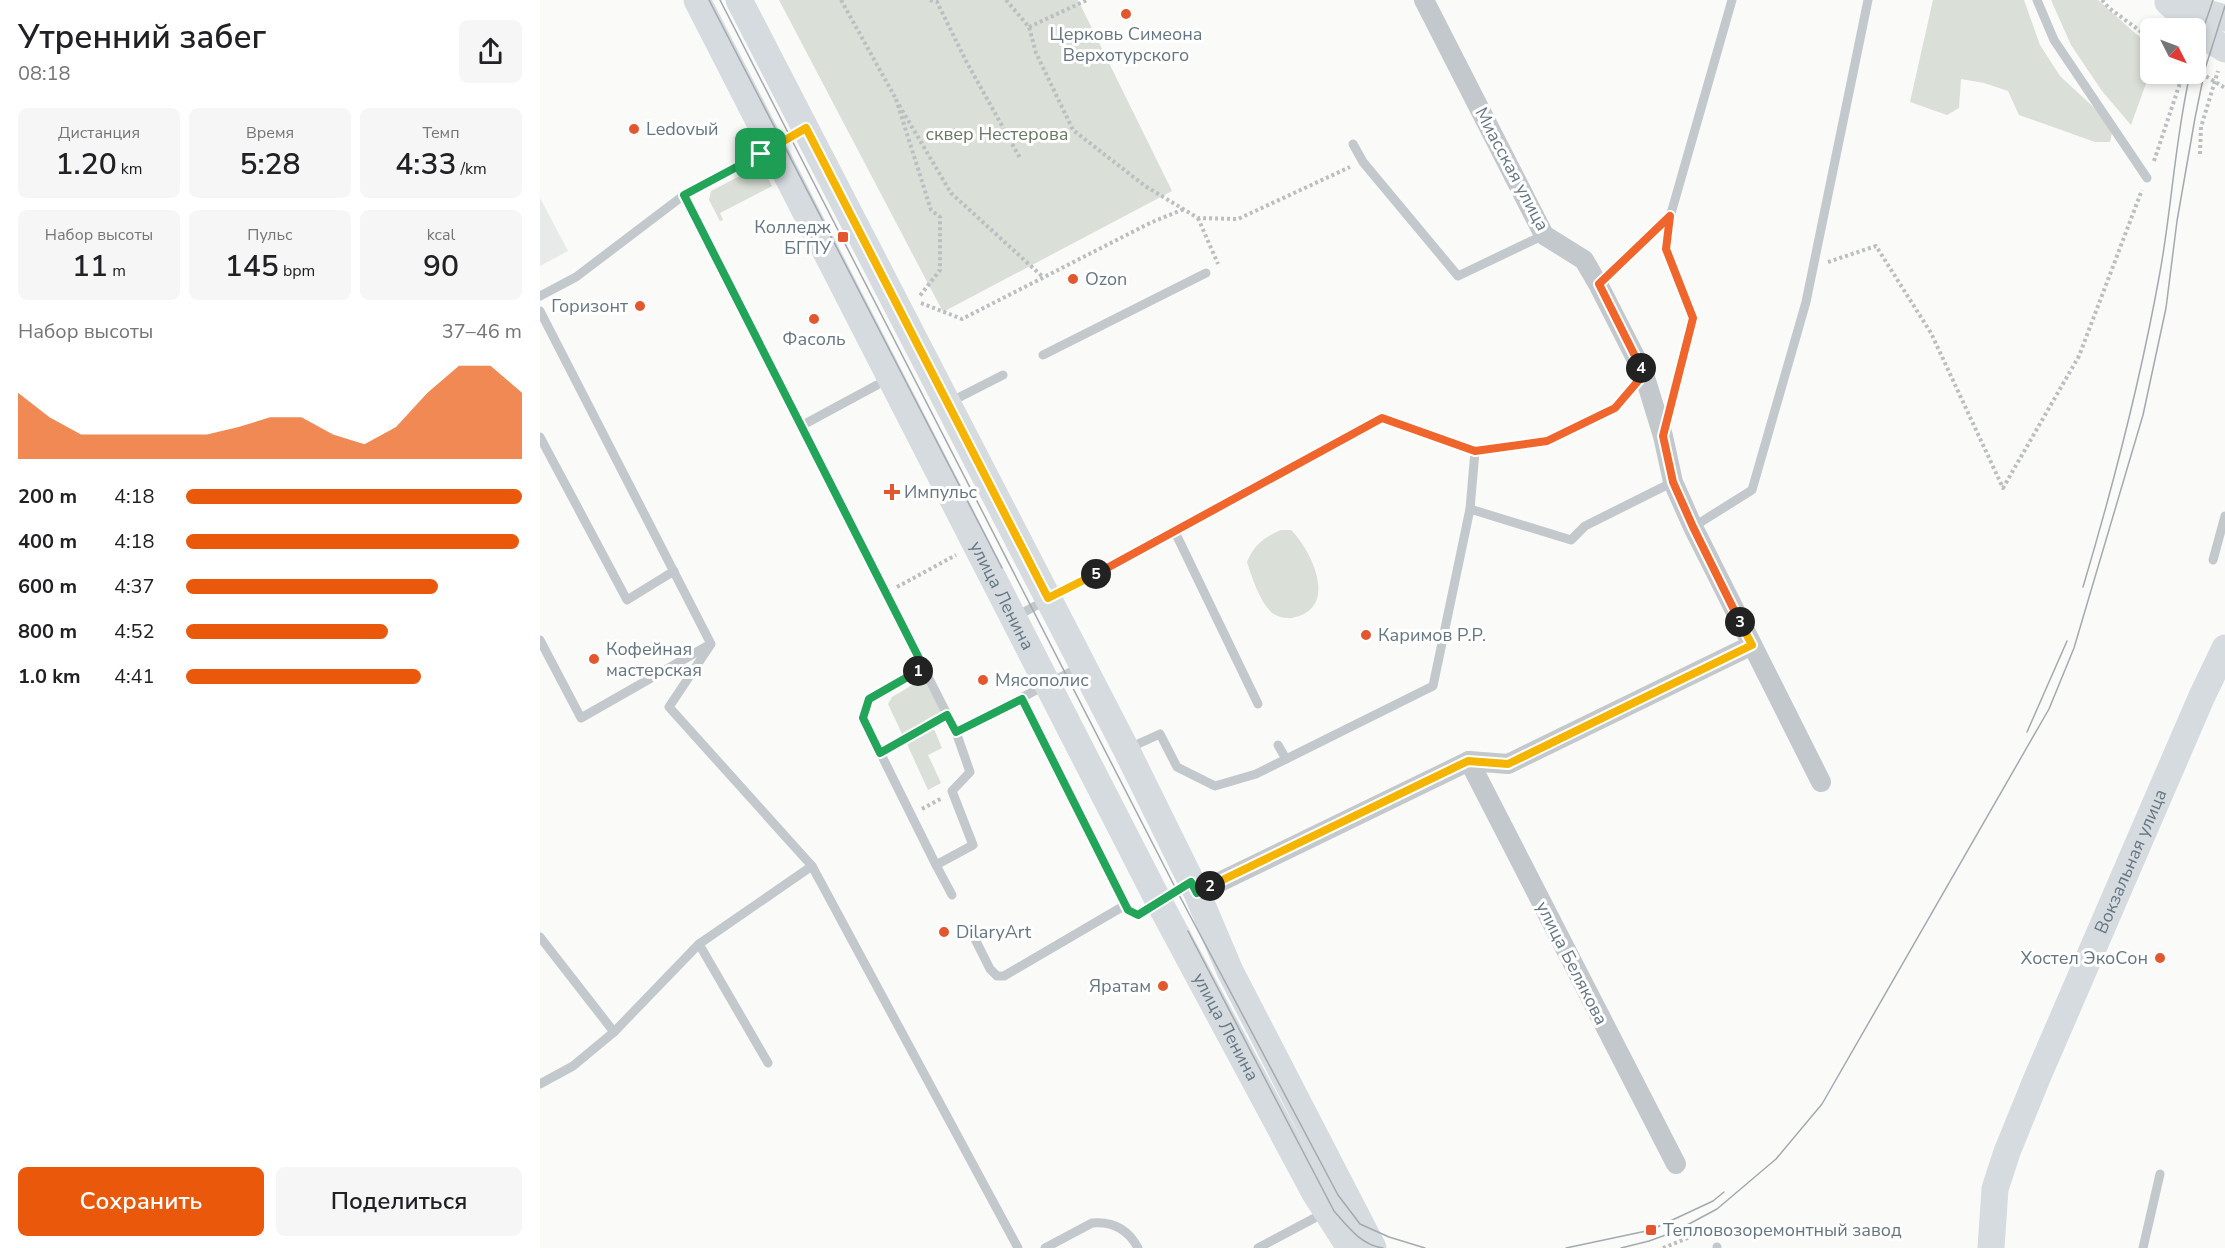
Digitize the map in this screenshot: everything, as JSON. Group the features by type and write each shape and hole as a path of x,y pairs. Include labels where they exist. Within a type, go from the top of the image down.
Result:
{"street":[{"name":"улица Ленина","path":"697,0 1159,902 1327,1212 1350,1248"},
{"name":"улица Ленина","path":"739,0 1126,749 1194,888 1230,971 1372,1248"},
{"name":"Миасская улица","path":"1424,0 1544,235 1584,260 1599,284 1644,374 1663,436 1673,482 1693,527 1821,782"},
{"path":"2167,1 2225,18"},
{"path":"2167,1 2223,56"},
{"path":"773,147 806,128"},
{"path":"1194,888 1468,761 1508,764 1752,645"},
{"name":"Вокзальная улица","path":"1991,1248 1995,1189 2007,1152 2046,1056 2225,648"},
{"name":"улица Белякова","path":"1468,761 1676,1164"}],"lane":[{"path":"1663,436 1693,318 1666,249 1670,216 1732,0"},
{"path":"1693,527 1752,490 1806,302 1868,0"},
{"path":"2037,0 2054,40 2147,178"},
{"path":"1353,144 1363,162 1458,276 1544,235"},
{"path":"540,296 576,277 684,195 773,147"},
{"path":"684,195 956,732 970,772 952,791 973,845 936,866"},
{"path":"1599,284 1670,216"},
{"path":"1043,355 1206,273"},
{"path":"540,311 711,644"},
{"path":"1014,618 1382,418 1475,451 1547,441 1615,408 1644,374"},
{"path":"948,403 1003,375"},
{"path":"801,426 877,385"},
{"path":"540,437 627,600 674,571"},
{"path":"1126,749 1160,734 1177,767 1215,786 1256,774 1433,686 1470,509 1475,451"},
{"path":"1470,509 1571,540 1585,526 1673,482"},
{"path":"2213,560 2225,516"},
{"path":"1174,532 1258,704"},
{"path":"540,640 581,718 711,644"},
{"path":"711,644 669,707 812,866 1018,1248"},
{"path":"956,732 1083,665"},
{"path":"924,668 869,699 863,718 952,896"},
{"path":"1022,699 1128,910"},
{"path":"1278,745 1286,759"},
{"path":"540,1084 573,1066 614,1032 699,944 812,866"},
{"path":"975,939 990,969 997,976 1004,976 1122,907 1138,915 1159,902 1194,888"},
{"path":"540,937 614,1032"},
{"path":"699,944 768,1063"},
{"path":"2143,1248 2160,1174"},
{"path":"1257,1248 1327,1212"},
{"path":"1045,1248 1092,1223 1101,1222 1116,1225 1128,1233 1138,1248"}],"path":[{"path":"841,0 951,193 1044,278"},
{"path":"930,0 937,2 966,61 1020,158"},
{"path":"1006,0 1029,27 1036,53 1073,130 1144,186 1198,218 1238,219 1363,162"},
{"path":"1029,27 1087,0"},
{"path":"2102,0 2140,31"},
{"path":"2199,154 2201,128 2223,56"},
{"path":"2206,76 2225,88"},
{"path":"1813,267 1876,246 1931,333 2003,488 2079,356 2160,145 2180,84"},
{"path":"896,99 931,210 940,217 940,270 916,301 962,319 1150,223 1184,209"},
{"path":"1198,218 1221,272"},
{"path":"885,593 962,552"},
{"path":"880,753 947,715"},
{"path":"911,816 952,791"},
{"path":"1663,1248 1705,1231 1717,1248"}],"shaded area":[{"path":"540,198 568,251 540,266"}],"green space":[{"name":"сквер Нестерова","path":"779,0 1078,0 1172,191 943,312"},
{"path":"1933,0 2024,0 2040,45 2060,76 2102,115 2112,133 2110,142 2095,142 2019,115 2008,91 1984,83 1961,79 1959,108 1947,115 1910,102"},
{"path":"2051,0 2098,0 2140,37 2140,84 2146,84 2131,125 2102,91 2071,45"},
{"path":"761,165 772,186 720,213 723,220 720,221 709,200 711,191"},
{"path":"1281,530 1291,530 1299,539 1307,551 1317,578 1318,592 1315,603 1307,612 1292,618 1284,618 1271,612 1256,588 1247,562 1260,542"},
{"path":"926,677 943,713 903,736 888,704 892,697"},
{"path":"934,729 942,748 928,755 941,783 928,790 907,744"}],"tram line":[{"path":"709,0 1002,568"},
{"path":"720,0 1177,891 1338,1195 1360,1224 1389,1237 1425,1248"},
{"path":"2206,21 2213,0"},
{"path":"1621,1248 1674,1232 1717,1209 1776,1159 1822,1104 2049,709 2074,648 2143,415 2166,308 2177,221 2195,118 2205,69 2225,6"},
{"path":"2083,587 2116,470 2153,312 2188,84"},
{"path":"2027,732 2067,641"},
{"path":"1188,931 1334,1211 1362,1239 1383,1248"},
{"path":"1566,1248 1651,1230 1713,1201 1724,1192"}],"place":[{"name":"Церковь Симеона Верхотурского","path":"1126,14"},
{"name":"Ledovый","path":"634,129"},
{"name":"Колледж БГПУ","path":"843,237"},
{"name":"Ozon","path":"1073,279"},
{"name":"Горизонт","path":"640,306"},
{"name":"Фасоль","path":"814,319"},
{"name":"Импульс","path":"892,492"},
{"name":"Каримов Р.Р.","path":"1366,635"},
{"name":"Кофейная мастерская","path":"594,659"},
{"name":"Мясополис","path":"983,680"},
{"name":"DilaryArt","path":"944,932"},
{"name":"Хостел ЭкоСон","path":"2160,958"},
{"name":"Яратам","path":"1163,986"},
{"name":"Тепловозоремонтный завод","path":"1651,1230"}],"route":[{"path":"806,128 1048,598 1382,418 1475,451 1547,441 1615,408 1644,374 1599,284 1670,216 1666,249 1693,318 1663,436 1673,482 1752,645 1508,764 1468,761 1197,893 1191,882 1138,915 1128,910 1022,699 956,732 947,715 880,753 863,718 869,699 924,668 684,195 761,154 806,128"}]}
